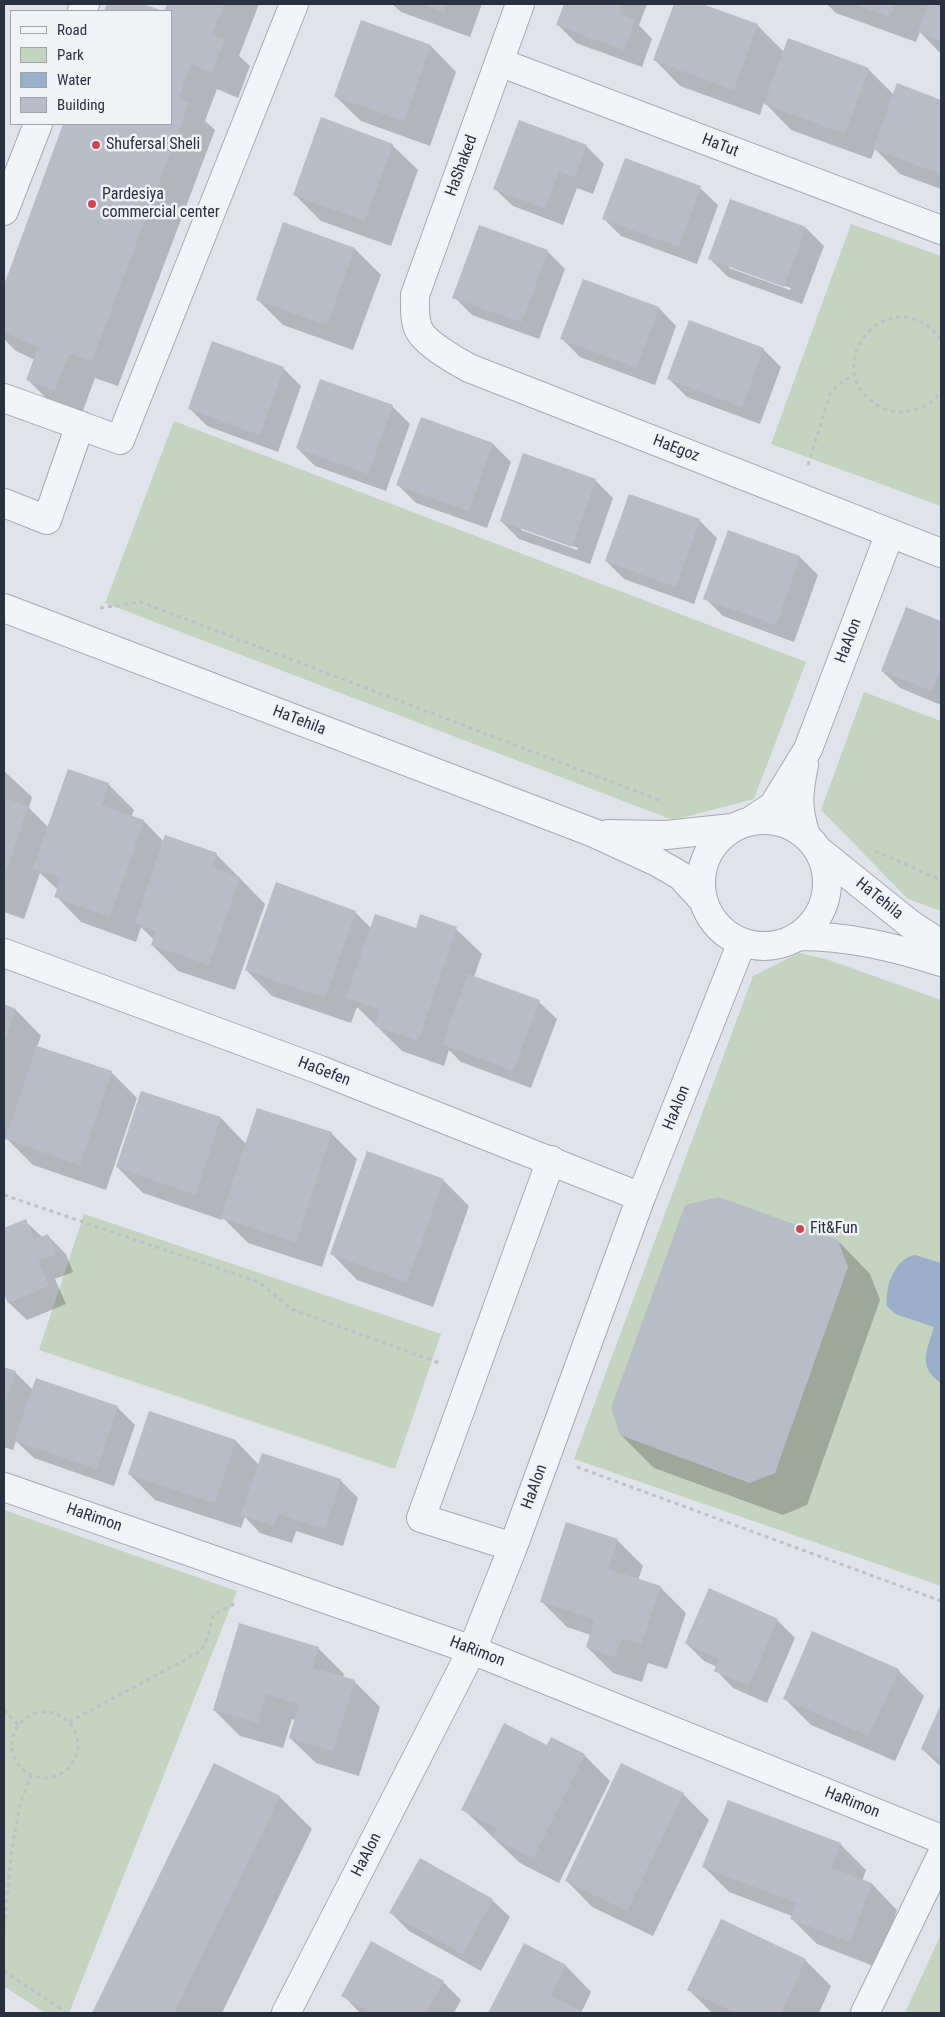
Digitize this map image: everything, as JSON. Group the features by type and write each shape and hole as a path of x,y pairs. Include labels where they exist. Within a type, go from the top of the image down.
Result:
{"street":[{"path":"4,398 120,440 294,4"},
{"name":"HaShaked","path":"419,331 416,318 415,295 520,4"},
{"name":"HaTut","path":"499,62 941,230"},
{"path":"4,211 38,125"},
{"name":"HaEgoz","path":"419,331 444,354 469,368 941,553"},
{"path":"4,503 47,520 80,425"},
{"name":"HaAlon","path":"812,843 800,817 798,792 808,749 890,533"},
{"name":"HaTehila","path":"4,608 594,833 681,876 703,900"},
{"name":"HaAlon","path":"742,824 773,806 808,749"},
{"path":"773,820 791,825 812,843 826,868 827,886 823,905 813,922 799,936 781,944 761,946 742,942 724,932 711,918 703,900 701,880 704,861 715,842 742,824 773,820"},
{"name":"HaTehila","path":"594,833 666,835 742,824"},
{"name":"HaTehila","path":"812,843 910,924 941,944"},
{"name":"HaTehila","path":"799,936 829,936 857,940 901,949 941,962"},
{"name":"HaAlon","path":"286,2013 472,1650 513,1547 642,1197 742,942"},
{"name":"HaGefen","path":"4,953 311,1067 642,1197"},
{"path":"513,1547 422,1518 551,1160"},
{"name":"HaRimon","path":"4,1487 472,1650 941,1839"},
{"path":"864,2013 941,1856"}],"path":[{"path":"941,339 933,328 921,321 906,317 889,319 874,325 862,337 854,358 855,374 860,390 880,407 895,412 911,411 928,405 941,391"},
{"path":"798,497 830,394 838,385 855,374"},
{"path":"95,609 141,602 667,803"},
{"path":"4,1195 259,1282 292,1309 473,1376"},
{"path":"546,1456 941,1601"},
{"path":"69,1722 201,1651 208,1636 213,1615 245,1599 258,1575"},
{"path":"4,1710 18,1725"},
{"path":"43,1712 60,1715 69,1722 77,1738 77,1750 73,1761 64,1772 53,1777 42,1778 31,1775 21,1768 15,1759 12,1748 13,1735 18,1725 27,1717 43,1712"},
{"path":"4,1935 11,1855 20,1804 31,1775"},
{"path":"4,1971 67,2013"}],"green space":[{"path":"851,224 941,256 941,506 771,444"},
{"path":"174,421 806,662 754,799 673,820 105,603"},
{"path":"864,692 941,721 941,911 908,899 821,810"},
{"name":"Fit&Fun","path":"799,953 826,959 941,1000 941,1586 574,1459 753,976"},
{"path":"84,1214 441,1334 395,1469 39,1350"},
{"path":"4,1510 237,1591 69,2013 45,2013 4,1986"},
{"path":"941,1934 941,2013 905,2013"}],"water":[{"name":"Fit&Fun","path":"915,1255 941,1263 941,1383 929,1371 926,1364 927,1351 934,1327 895,1314 887,1306 889,1283 892,1275 901,1262"}],"building":[{"path":"107,4 143,4 160,10 104,10"},
{"name":"Pardesiya commercial center","path":"167,4 224,4 212,34 225,39 212,73 191,64 178,99 189,103 92,361 69,353 55,391 26,380 38,347 4,332 4,285 63,125 172,125 172,10 164,10"},
{"path":"422,4 447,4 444,12"},
{"path":"564,4 622,4 619,14 635,20 624,50 556,25"},
{"path":"674,4 702,4 758,24 734,90 653,60"},
{"path":"854,4 895,4 890,17"},
{"path":"928,4 941,4 941,41 918,32"},
{"path":"361,20 431,45 404,121 334,96"},
{"path":"788,38 869,68 845,134 764,104"},
{"path":"897,83 941,100 941,174 873,149"},
{"path":"321,117 393,144 365,221 293,195"},
{"path":"519,120 587,145 575,177 559,171 545,208 493,189"},
{"path":"625,158 701,186 679,247 602,219"},
{"path":"730,199 806,227 784,287 708,259"},
{"path":"283,222 355,248 327,325 256,300"},
{"path":"479,225 548,250 522,322 452,298"},
{"path":"583,279 659,307 637,368 560,339"},
{"path":"689,320 764,348 742,407 667,379"},
{"path":"212,341 284,367 260,435 188,409"},
{"path":"320,379 393,405 368,474 296,448"},
{"path":"421,417 493,443 469,511 396,485"},
{"path":"523,453 596,479 572,547 500,521"},
{"path":"629,494 700,519 676,587 605,561"},
{"path":"728,530 800,556 776,625 703,599"},
{"path":"906,607 941,621 941,668 932,691 881,671"},
{"path":"68,769 109,783 101,805 144,820 110,917 54,897 61,878 33,868"},
{"path":"4,798 28,806 4,878"},
{"path":"165,835 217,853 212,867 240,877 209,965 151,945 156,931 135,923"},
{"path":"276,882 356,911 325,998 245,970"},
{"path":"375,914 416,928 420,914 457,927 418,1041 375,1026 380,1010 346,998"},
{"path":"468,974 540,1000 513,1071 442,1044"},
{"path":"4,1004 16,1009 4,1043"},
{"path":"37,1046 112,1071 80,1165 6,1139"},
{"path":"141,1091 221,1117 196,1195 116,1167"},
{"path":"257,1108 332,1132 296,1242 221,1218"},
{"path":"367,1151 444,1179 407,1282 330,1254"},
{"path":"719,1197 838,1240 848,1267 775,1473 750,1483 620,1435 611,1408 685,1205"},
{"path":"26,1219 34,1240 48,1234 56,1254 38,1261 49,1286 8,1303 4,1294 4,1228"},
{"path":"4,1367 16,1371 4,1407"},
{"path":"36,1378 118,1406 97,1469 14,1441"},
{"path":"149,1411 236,1440 215,1503 128,1474"},
{"path":"262,1453 341,1479 325,1529 278,1514 274,1526 241,1515"},
{"path":"566,1522 618,1539 608,1569 661,1586 641,1644 622,1638 616,1657 586,1647 595,1619 540,1602"},
{"path":"709,1588 778,1619 749,1686 714,1671 719,1659 685,1643"},
{"path":"239,1623 319,1647 313,1668 355,1680 333,1751 289,1738 299,1704 266,1694 258,1723 213,1710"},
{"path":"812,1631 899,1669 869,1736 783,1699"},
{"path":"941,1704 941,1759 921,1749"},
{"path":"504,1723 547,1745 551,1737 585,1754 533,1858 492,1837 497,1828 461,1810"},
{"path":"214,1763 280,1796 174,2013 92,2013"},
{"path":"621,1763 684,1793 627,1911 565,1881"},
{"path":"728,1800 841,1843 831,1868 872,1883 850,1942 790,1919 797,1903 702,1867"},
{"path":"420,1858 493,1899 463,1954 389,1913"},
{"path":"721,1919 806,1959 781,2013 736,2013 687,1990"},
{"path":"371,1941 444,1981 426,2013 373,2013 341,1996"},
{"path":"524,1943 566,1965 551,1996 581,2011 579,2013 488,2013"}],"place":[{"name":"Shufersal Sheli","path":"96,145"},
{"name":"Pardesiya commercial center","path":"92,204"},
{"name":"Fit&Fun","path":"800,1229"}]}
